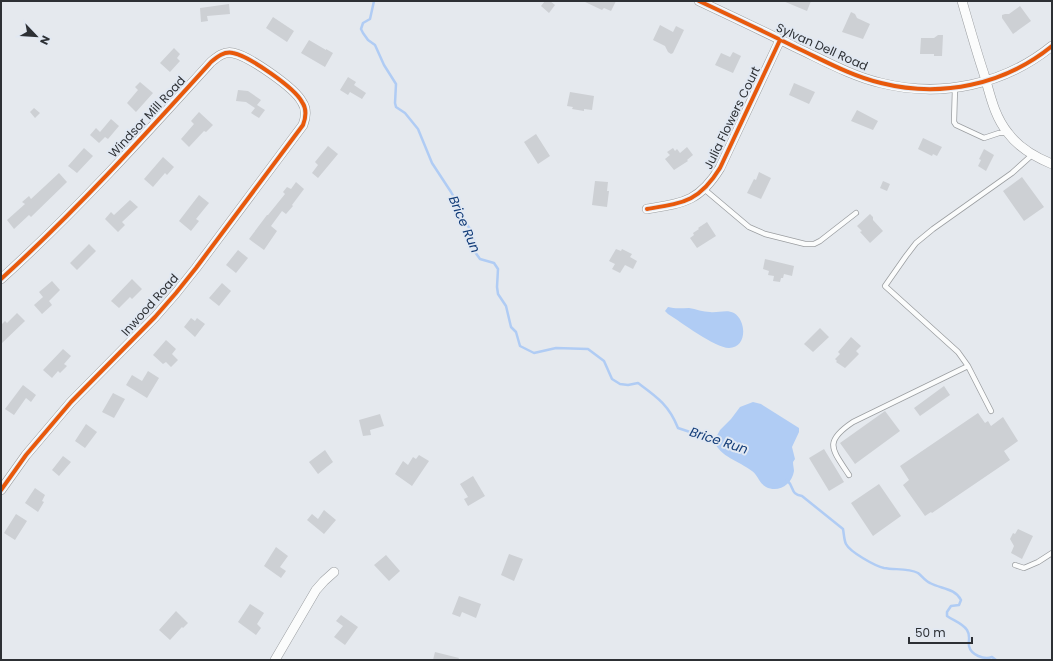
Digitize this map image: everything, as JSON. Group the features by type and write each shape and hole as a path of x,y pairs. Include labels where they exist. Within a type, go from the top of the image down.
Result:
{"street":[{"name":"Sylvan Dell Road","path":"699,1 843,70 880,83 901,87 920,89 964,87 1008,74 1028,63 1052,46"},
{"path":"962,1 997,115 1007,133 1019,145 1032,155 1052,164"},
{"name":"Julia Flowers Court","path":"646,209 676,204 689,200 711,182 720,168 780,40"},
{"name":"Windsor Mill Road","path":"1,279 40,244 97,187 211,62 219,56 232,52 243,56 287,85 303,102 306,118 303,125"},
{"name":"Inwood Road","path":"1,490 26,455 67,407 155,317 176,293 303,125"},
{"path":"275,660 316,590 334,572"}],"lane":[{"path":"954,88 954,122 956,126 984,138 1007,133"},
{"path":"991,411 968,366 958,352 885,286 916,243 933,228 1012,173 1032,155"},
{"path":"704,189 749,227 765,234 805,244 814,244 820,241 856,213"},
{"path":"849,475 834,452 834,440 843,428 860,418 968,366"},
{"path":"1015,565 1024,568 1038,562 1052,553"}],"water":[{"path":"668,307 689,308 707,312 728,311 734,313 741,322 743,328 742,339 735,347 729,348 715,344 668,314 665,311"},
{"path":"753,402 761,404 799,428 799,432 792,447 795,459 793,462 793,476 787,484 780,488 771,489 766,487 761,483 756,474 747,467 725,455 714,441 720,430 740,407"}],"building":[{"path":"545,1 550,1 555,5 549,13 541,6"},
{"path":"583,1 616,1 611,11 604,8 602,10"},
{"path":"783,1 811,1 807,11"},
{"path":"229,4 230,14 207,16 208,21 201,22 200,8"},
{"path":"1020,6 1031,21 1013,34 1002,18 1002,15 1009,14"},
{"path":"851,12 855,14 857,18 870,24 863,39 842,32"},
{"path":"273,17 294,31 287,42 266,28"},
{"path":"660,25 673,32 676,26 684,30 673,53 671,54 665,46 653,40"},
{"path":"938,35 943,35 942,56 934,56 934,54 920,54 921,38 934,38"},
{"path":"309,40 333,53 325,67 301,53"},
{"path":"174,48 180,54 177,58 180,61 170,72 160,63"},
{"path":"733,52 741,56 733,73 715,65 721,53 730,57"},
{"path":"348,77 356,82 354,85 366,93 362,99 350,92 348,95 340,90"},
{"path":"140,82 153,93 136,112 127,103 138,90 135,87"},
{"path":"794,83 815,92 809,104 789,95"},
{"path":"238,90 248,91 261,100 257,105 265,110 259,118 251,113 255,108 246,102 236,101"},
{"path":"570,92 594,96 592,110 584,109 584,111 572,109 573,107 567,106"},
{"path":"34,108 40,113 35,118 30,112"},
{"path":"857,110 878,121 873,130 851,121"},
{"path":"199,112 213,125 206,132 204,131 189,147 181,139 194,124 191,121"},
{"path":"111,119 119,126 108,139 105,137 99,143 90,135 96,128 100,132"},
{"path":"536,134 550,156 538,164 524,142"},
{"path":"923,138 942,147 937,156 933,154 932,156 918,149"},
{"path":"328,146 338,154 318,178 312,173 318,165 315,162"},
{"path":"687,147 693,155 687,160 688,161 674,170 665,159 670,155 667,152 673,148 675,151 677,149 680,153"},
{"path":"84,148 93,156 77,173 68,166"},
{"path":"984,149 994,155 986,171 978,166 981,160 979,159"},
{"path":"163,157 174,167 167,175 165,173 153,187 144,179"},
{"path":"759,172 771,178 761,199 747,193 754,179 756,180"},
{"path":"59,173 67,182 31,217 29,215 14,229 7,220 25,204 22,202 29,196 31,199"},
{"path":"1022,177 1044,207 1024,221 1003,191"},
{"path":"595,181 608,182 607,191 609,191 607,207 592,205"},
{"path":"883,181 890,184 887,191 880,188"},
{"path":"296,182 304,189 286,214 282,211 271,226 277,231 264,250 249,239 285,194 283,192 287,187 291,189"},
{"path":"199,195 209,203 196,219 199,221 191,231 179,221"},
{"path":"130,200 138,207 122,222 125,225 118,232 105,219 111,212 114,215"},
{"path":"870,214 873,217 873,220 883,231 870,243 860,232 862,231 857,226"},
{"path":"707,222 716,236 697,248 690,238 694,235 693,233 699,229 698,228"},
{"path":"89,244 96,251 77,270 70,263"},
{"path":"616,249 621,251 622,249 632,254 630,257 637,261 633,269 625,265 620,273 612,269 615,264 609,261"},
{"path":"238,250 248,258 236,273 226,265"},
{"path":"765,259 794,266 792,276 784,274 780,282 773,281 774,276 768,275 769,271 763,269"},
{"path":"132,279 142,289 132,299 130,297 119,308 111,301"},
{"path":"52,281 60,290 49,301 52,305 42,314 34,305 43,297 39,292"},
{"path":"222,283 231,291 219,306 209,298"},
{"path":"17,313 25,321 1,344 1,325 5,321 7,323"},
{"path":"191,318 195,321 197,318 205,324 195,337 184,327"},
{"path":"820,328 829,337 813,352 804,344"},
{"path":"851,337 861,346 856,351 859,354 845,368 836,362 837,361 835,359 840,354 838,352"},
{"path":"166,340 176,349 172,354 178,360 171,367 166,362 163,364 153,355"},
{"path":"63,349 71,356 64,364 67,366 60,373 58,371 52,378 43,370"},
{"path":"148,371 159,378 147,398 126,385 132,375 142,381"},
{"path":"23,385 36,395 31,402 26,398 14,415 5,409"},
{"path":"944,386 950,395 920,416 914,408"},
{"path":"113,393 125,399 114,418 102,412"},
{"path":"885,411 900,431 855,464 840,443"},
{"path":"978,413 985,423 988,421 991,426 1003,417 1018,441 1004,451 1010,460 932,513 931,512 925,516 903,485 909,480 900,466"},
{"path":"380,414 384,426 370,430 371,435 363,436 359,420"},
{"path":"86,424 97,432 85,448 75,441"},
{"path":"824,449 844,482 829,491 809,458"},
{"path":"325,450 333,462 318,474 309,462"},
{"path":"419,455 429,461 412,486 395,474 403,461 408,465 413,457 416,459"},
{"path":"63,456 71,462 59,476 52,470"},
{"path":"473,476 485,496 468,506 464,499 468,497 460,484"},
{"path":"879,484 901,516 873,536 851,503"},
{"path":"35,488 45,495 42,501 44,502 38,512 25,503"},
{"path":"324,510 336,520 324,534 307,520 312,514 318,519"},
{"path":"16,514 27,521 15,540 4,533"},
{"path":"1018,529 1033,536 1022,559 1011,553 1014,546 1010,539 1013,533 1015,534"},
{"path":"276,547 288,556 280,567 286,571 281,578 264,566"},
{"path":"509,554 523,559 514,581 501,575"},
{"path":"386,555 400,571 389,581 374,565"},
{"path":"459,596 481,604 476,618 462,612 460,617 452,614"},
{"path":"250,604 264,613 257,624 261,628 256,635 238,622"},
{"path":"176,611 188,623 183,628 182,627 170,640 159,630"},
{"path":"341,615 358,627 345,645 334,637 343,626 336,621"},
{"path":"435,652 459,658 458,660 433,660"}],"waterway":[{"name":"Brice Run","path":"374,1 370,19 363,23 361,29 368,40 375,45 384,65 396,84 396,107 405,113 418,129 432,163 455,199 458,211 470,229 474,240 475,252 480,259 494,263 498,269 498,294 506,306 511,327 516,332 520,346 534,353 556,348 588,349 604,361 612,379 620,384 628,385 638,383 657,397 671,413 678,428 699,435 717,438"},
{"name":"Brice Run","path":"787,480 796,494 802,496 843,529 846,544 857,555 880,567 914,571 928,582 955,593 961,600 959,605 951,606 947,612 947,616 967,630 969,636 969,646 972,652 978,656 985,658 992,657 996,660"}],"cycle path":[{"path":"699,1 848,72 881,83 904,87 926,89 949,88 971,85 993,79 1033,59 1052,46"},
{"path":"647,209 671,205 689,199 705,188 720,168 780,40"},
{"path":"1,279 56,227 134,146 211,62 221,55 233,53 240,55 260,66 291,89 304,105 306,113 303,125 196,268 155,317 71,402 26,455 1,490"}]}
